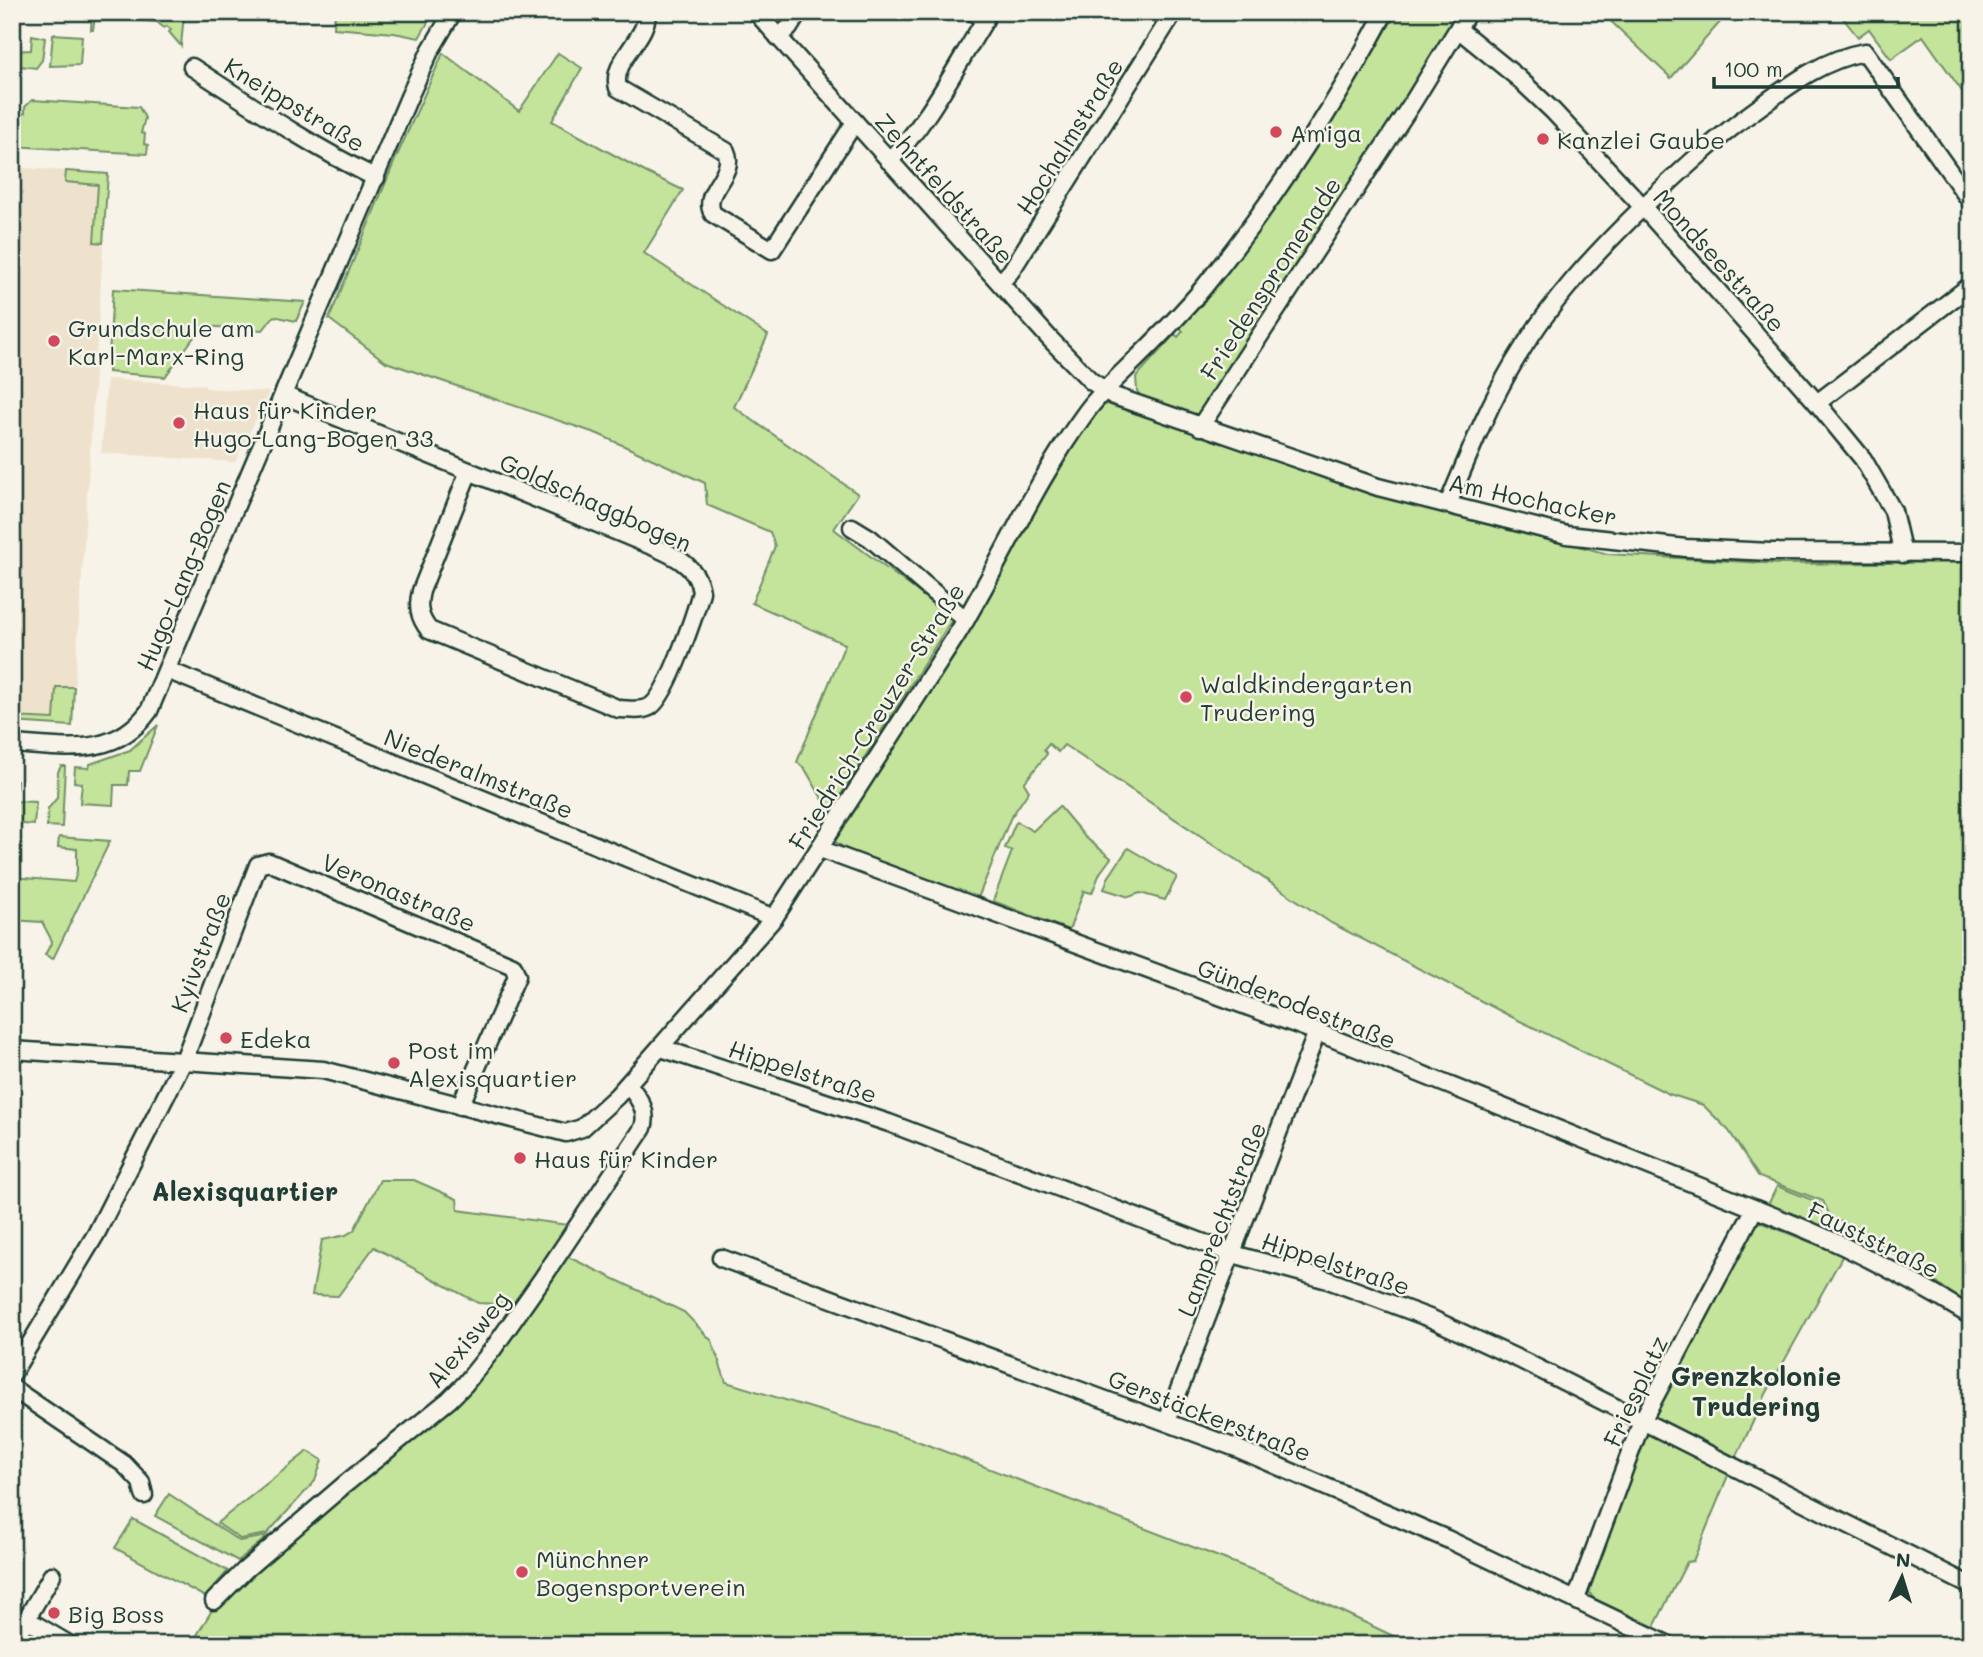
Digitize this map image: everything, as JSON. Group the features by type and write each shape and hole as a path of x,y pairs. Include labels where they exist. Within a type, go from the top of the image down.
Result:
{"street":[{"name":"Hugo-Lang-Bogen","path":"12,744 85,747 120,738 142,721 149,711 430,51 453,12"},
{"path":"647,12 645,25 617,75 618,88 726,151 730,159 729,167 712,196 710,209 713,214 772,250 855,122"},
{"name":"Zehntfeldstraße","path":"756,12 1071,361 1103,391"},
{"path":"778,37 789,28 799,12"},
{"path":"889,161 900,151 926,116 985,20 973,12"},
{"name":"Hochalmstraße","path":"1000,283 1011,271 1174,12"},
{"name":"Friedenspromenade","path":"1103,391 1203,289 1264,208 1334,102 1385,12"},
{"name":"Friedenspromenade","path":"1200,426 1468,12"},
{"name":"Mondseestraße","path":"1458,29 1517,76 1547,105 1643,207 1817,403 1863,459 1893,511 1903,554"},
{"path":"1448,504 1486,415 1513,363 1580,272 1701,152 1791,84 1843,56 1865,52 1971,202"},
{"name":"Kneippstraße","path":"192,66 322,150 376,178"},
{"path":"1817,403 1971,285"},
{"name":"Am Hochacker","path":"1103,391 1378,487 1567,535 1629,543 1771,552 1971,553"},
{"name":"Friedrich-Creuzer-Straße","path":"460,1106 566,1133 575,1132 599,1114 661,1048 774,918 966,620 1022,513 1084,415 1103,391"},
{"name":"Goldschaggbogen","path":"283,395 469,471 648,545 682,561 693,571 701,592 662,694 651,706 619,709 429,630 420,619 421,592 469,471"},
{"path":"852,527 870,538 966,620"},
{"name":"Niederalmstraße","path":"167,670 774,918"},
{"name":"Günderodestraße","path":"820,849 1317,1032 1754,1210"},
{"name":"Veronastraße","path":"262,862 269,862 513,965 517,976 460,1106"},
{"name":"Kyivstraße","path":"12,1374 96,1234 184,1060 258,865 262,862"},
{"name":"Lamprechtstraße","path":"1167,1421 1317,1032"},
{"name":"Hippelstraße","path":"661,1048 889,1124 1233,1254 1328,1280 1432,1319 1971,1586"},
{"path":"12,1050 323,1070 460,1106"},
{"name":"Alexisweg","path":"214,1601 344,1485 449,1400 493,1349 643,1128 646,1119 644,1107 628,1084"},
{"name":"Fauststraße","path":"1754,1210 1847,1246 1903,1275 1971,1316"},
{"name":"Friesplatz","path":"1576,1599 1642,1421 1754,1210"},
{"name":"Gerstäckerstraße","path":"721,1258 1167,1421 1319,1482 1576,1599 1669,1645"},
{"path":"12,1388 124,1464 141,1482 144,1495"},
{"path":"12,1643 52,1575"},
{"path":"26,1619 70,1645"}],"shaded area":[{"name":"Grundschule am Karl-Marx-Ring","path":"12,167 108,174 72,726 12,722"},
{"name":"Haus für Kinder Hugo-Lang-Bogen 33","path":"107,379 269,392 235,462 101,453"}],"green space":[{"path":"92,12 194,14 184,14 181,46 167,26 164,28 157,22 95,17 91,30"},
{"path":"335,12 434,12 419,38 334,28"},
{"path":"1397,12 1463,12 1199,417 1142,398 1137,391 1136,377 1175,334 1178,337 1183,331 1180,328 1241,254 1269,215 1348,95"},
{"path":"1601,12 1729,12 1671,78"},
{"path":"1838,12 1971,12 1971,104 1923,36 1891,59 1869,29 1858,37"},
{"path":"53,34 82,36 80,65 50,66"},
{"path":"32,35 45,38 42,60 36,68 12,65 12,51 31,50"},
{"path":"443,53 519,111 558,53 582,68 552,121 683,190 644,253 768,335 734,407 858,494 834,529 953,618 830,812 805,769 797,762 845,644 752,603 775,546 770,532 707,505 705,483 598,434 386,362 329,319"},
{"path":"32,100 139,107 145,118 141,133 145,134 147,154 12,146 12,116 25,113 25,107"},
{"path":"66,171 108,174 103,243 94,242 98,185 65,182"},
{"path":"113,289 305,302 296,321 274,316 263,330 202,326 165,377 108,372"},
{"path":"1108,404 1377,495 1446,510 1608,554 1781,564 1971,562 1971,1306 1867,1236 1830,1216 1823,1201 1759,1177 1729,1131 1703,1105 1669,1094 1512,1017 1331,923 1064,745 1058,752 1049,744 1044,750 1047,754 1024,783 1029,791 1010,819 978,898 884,866 834,841 963,641 1076,442 1102,406"},
{"path":"56,687 74,687 72,726 12,722 12,717 54,719"},
{"path":"158,725 140,771 129,771 128,785 114,785 113,805 80,803 82,783 74,782 75,767 89,768 90,764 130,750"},
{"path":"61,766 65,766 62,827 47,826 48,809 57,798 58,772"},
{"path":"12,781 17,781 16,801 36,802 34,825 12,823"},
{"path":"1059,806 1085,837 1111,858 1100,873 1092,893 1084,891 1069,930 993,901 1012,851 1005,848 1015,824 1017,822 1033,831"},
{"path":"59,837 110,841 53,959 45,955 52,941 42,922 12,920 12,877 74,882 77,849 58,847"},
{"path":"1128,848 1177,877 1165,900 1140,893 1129,897 1104,889 1108,878"},
{"path":"380,1180 414,1180 457,1199 458,1210 568,1225 516,1305 478,1303 374,1247 338,1296 312,1295 322,1240 346,1235 354,1230"},
{"path":"1777,1186 1820,1203 1823,1219 1820,1226 1768,1205"},
{"path":"1757,1221 1843,1255 1766,1394 1729,1473 1693,1561 1687,1562 1654,1627 1593,1598 1587,1588 1656,1411"},
{"path":"564,1255 684,1312 712,1341 726,1382 907,1437 1263,1574 1412,1645 191,1645 215,1605 248,1572 419,1432"},
{"path":"308,1451 322,1460 315,1481 267,1534 240,1539 217,1523"},
{"path":"169,1494 239,1541 268,1536 238,1561 155,1516"},
{"path":"133,1519 228,1571 205,1597 115,1548"}],"place":[{"name":"Amiga","path":"1276,132"},
{"name":"Kanzlei Gaube","path":"1543,139"},
{"name":"Grundschule am Karl-Marx-Ring","path":"54,341"},
{"name":"Haus für Kinder Hugo-Lang-Bogen 33","path":"179,423"},
{"name":"Waldkindergarten Trudering","path":"1186,697"},
{"name":"Edeka","path":"226,1038"},
{"name":"Post im Alexisquartier","path":"394,1063"},
{"name":"Haus für Kinder","path":"520,1158"},
{"name":"Münchner Bogensportverein","path":"522,1572"},
{"name":"Big Boss","path":"54,1613"}],"district":[{"name":"Alexisquartier","path":"245,1191"},
{"name":"Grenzkolonie Trudering","path":"1756,1391"}]}
